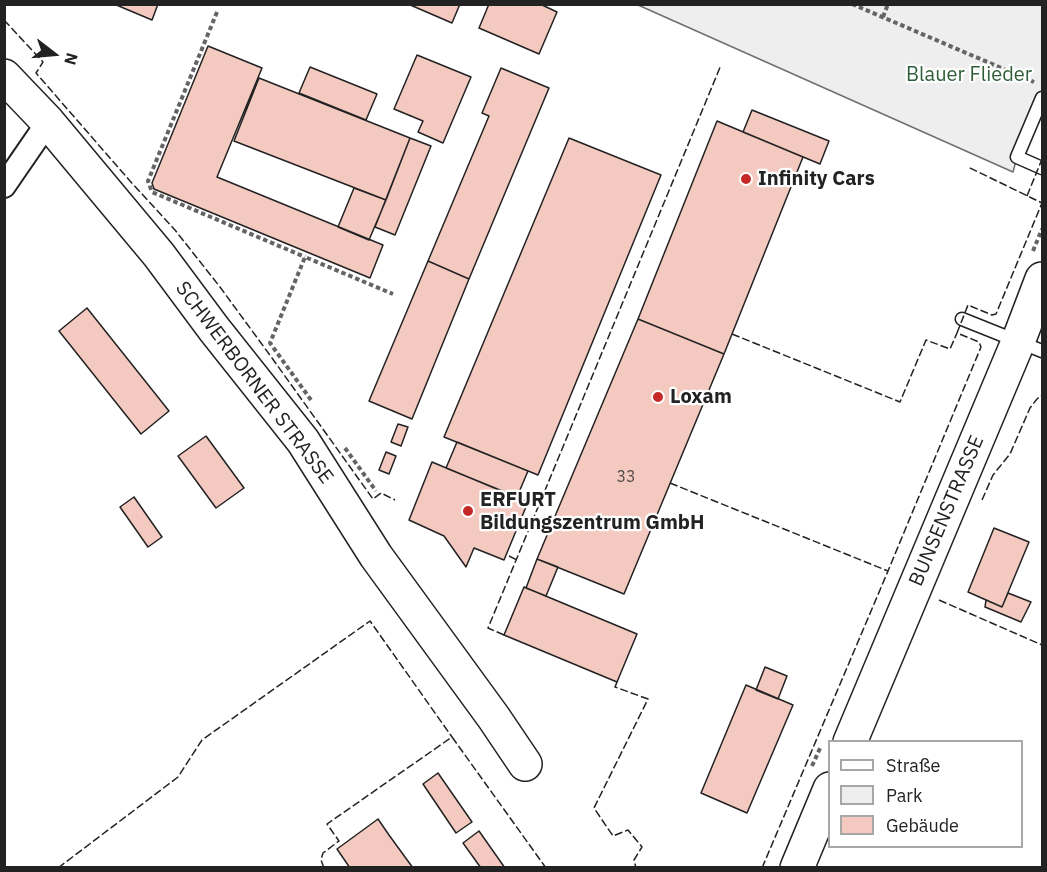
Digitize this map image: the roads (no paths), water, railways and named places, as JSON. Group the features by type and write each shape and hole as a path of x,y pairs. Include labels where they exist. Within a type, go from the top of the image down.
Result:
{"street":[{"name":"SCHWERBORNER STRASSE","path":"4,76 48,122 159,255 214,329 303,441 376,556 525,764"},
{"path":"4,186 48,122"},
{"name":"BUNSENSTRASSE","path":"850,740 1030,346 1042,279"},
{"path":"797,867 823,824 828,799"}],"lane":[{"path":"1042,91 1017,157 1042,168"},
{"path":"962,319 1030,346"}],"place":[{"name":"Infinity Cars","path":"746,179"},
{"name":"Loxam","path":"658,397"},
{"name":"ERFURT Bildungszentrum GmbH","path":"468,511"}],"park label":[{"name":"Blauer Flieder","path":"969,75"}]}
